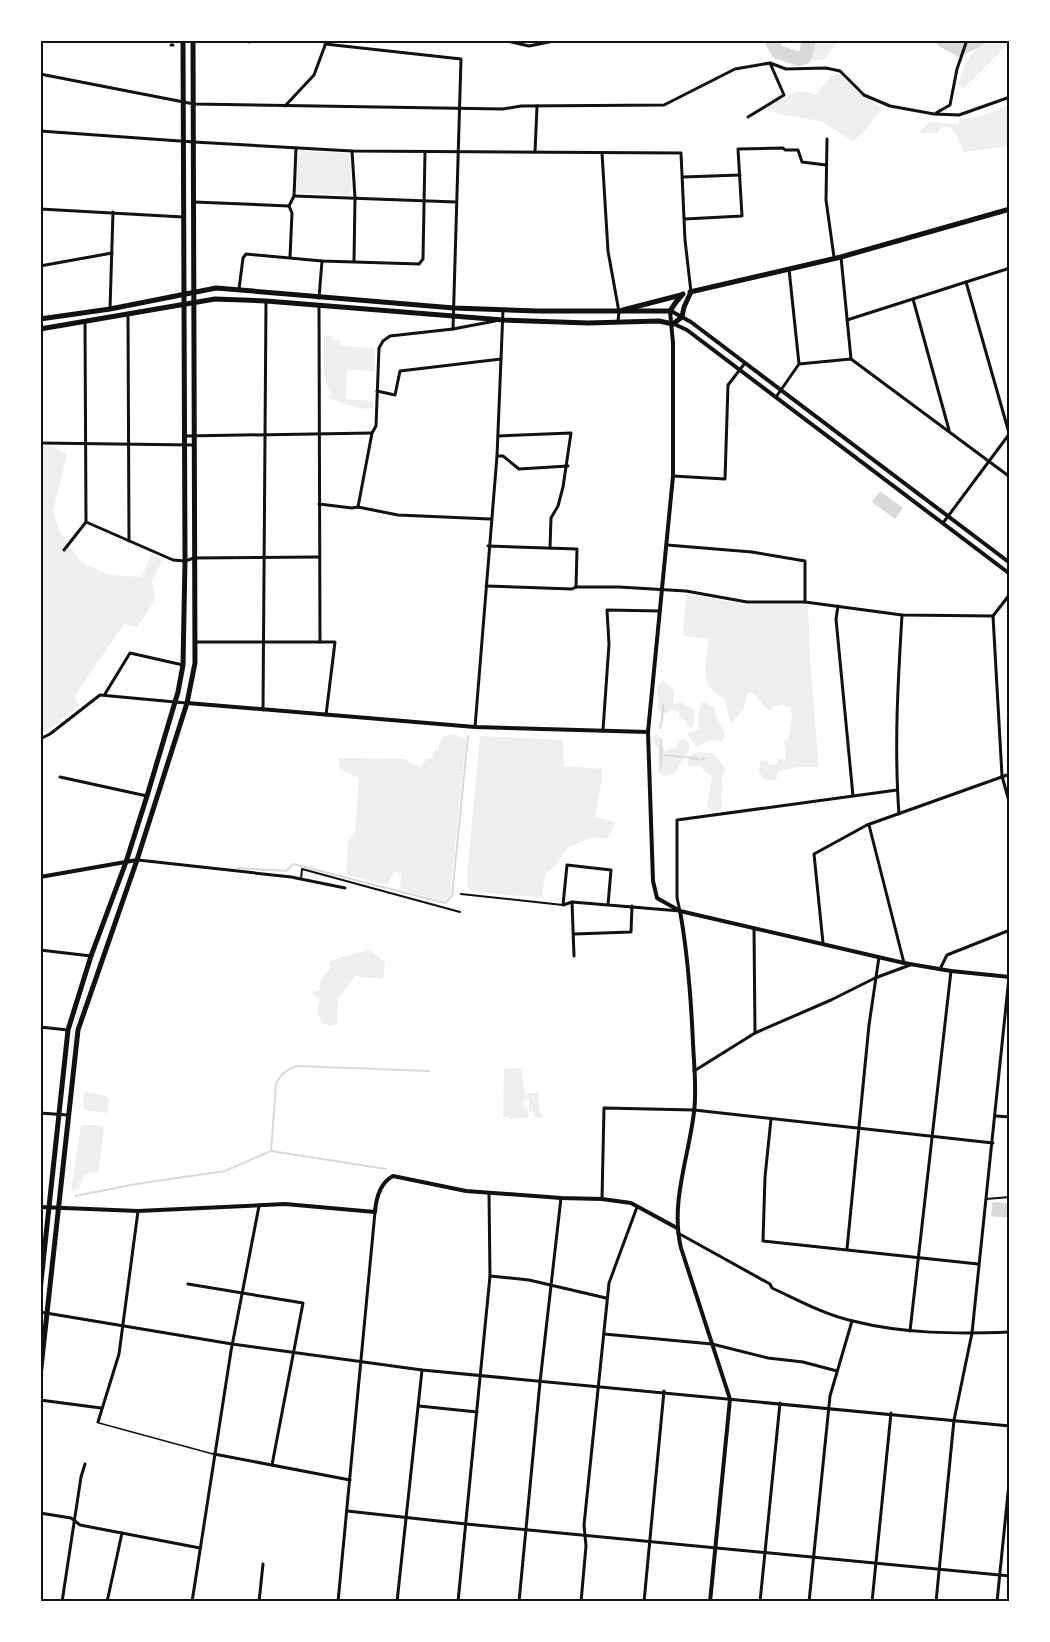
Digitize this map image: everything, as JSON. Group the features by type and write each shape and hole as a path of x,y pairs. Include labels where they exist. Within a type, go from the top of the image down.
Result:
{"main road":[{"path":"40,1291 68,1030 91,956 126,862 147,796 176,702 183,665 185,561 183,40"},
{"path":"40,1377 44,1312 78,1030 137,860 187,703 193,674 195,642 195,291 193,40"},
{"path":"619,312 631,306 834,259 1009,211"},
{"path":"40,319 110,309 216,288 454,311 503,320 659,321 673,324 682,317 691,292"},
{"path":"40,329 215,299 454,311 619,312 670,311 683,294"}],"street":[{"path":"502,40 529,46 560,40"},
{"path":"934,114 950,105 957,69 966,40"},
{"path":"285,106 314,75 326,42 461,59 453,329"},
{"path":"40,74 194,104 503,109 521,106 664,105 735,69 771,63 786,69 826,68 840,71 864,95 890,106 934,114 959,115 1010,97"},
{"path":"748,117 784,96 771,63"},
{"path":"535,152 537,106"},
{"path":"40,131 183,142 352,151 681,153 691,292"},
{"path":"827,138 826,201 834,259"},
{"path":"290,257 292,213 289,206 294,196 296,148"},
{"path":"685,219 742,216 738,149 798,150 802,162 826,165"},
{"path":"352,151 355,198 354,261"},
{"path":"239,289 244,255 322,261 419,264 423,259 425,152"},
{"path":"602,153 608,251 619,312 618,322"},
{"path":"683,177 740,175"},
{"path":"294,196 456,202"},
{"path":"193,202 289,206"},
{"path":"40,209 183,217"},
{"path":"110,309 113,212"},
{"path":"40,266 112,253"},
{"path":"841,257 851,359"},
{"path":"319,298 322,261"},
{"path":"848,320 1010,268"},
{"path":"776,397 799,364 789,269"},
{"path":"943,523 1009,433 966,282"},
{"path":"913,299 950,432"},
{"path":"263,710 267,301"},
{"path":"319,305 320,642"},
{"path":"475,727 498,436 503,310"},
{"path":"537,311 537,321"},
{"path":"670,311 682,317 745,363 1010,563"},
{"path":"670,311 673,324 673,476 648,732 654,889 657,898 680,911"},
{"path":"128,314 129,541"},
{"path":"358,507 372,433 376,426 379,348 383,340 390,336 453,329 503,320"},
{"path":"64,550 86,522 85,322"},
{"path":"673,324 687,330 1010,574"},
{"path":"377,391 395,395 400,370 501,359"},
{"path":"799,364 851,359 1010,477"},
{"path":"673,476 725,479 728,385 745,363"},
{"path":"183,436 372,433"},
{"path":"498,436 571,433 568,466 558,506 551,518 550,548"},
{"path":"40,443 194,445"},
{"path":"848,452 854,445"},
{"path":"496,456 503,456 519,469 568,466"},
{"path":"319,504 358,507 398,515 490,519"},
{"path":"86,522 173,560 319,557"},
{"path":"667,545 753,552 805,561 805,602"},
{"path":"488,546 577,549 576,587"},
{"path":"486,586 662,589 747,602 805,602 902,615 993,616"},
{"path":"1010,594 993,616 1002,776 1010,805"},
{"path":"838,606 836,619 852,796"},
{"path":"603,730 609,644 607,610 660,611"},
{"path":"899,815 898,696 902,615"},
{"path":"195,642 335,642 326,716"},
{"path":"105,694 130,653 183,665"},
{"path":"40,739 50,734 100,695 105,694 326,716 475,727 648,732"},
{"path":"823,943 814,854 869,824 1010,774"},
{"path":"60,777 147,796"},
{"path":"710,1602 730,1399 677,1227 679,1200 694,1110 689,976 677,898 678,820 897,790"},
{"path":"869,824 904,963"},
{"path":"40,878 137,860 301,879 345,888 345,880"},
{"path":"563,905 567,865 611,870 608,905"},
{"path":"301,879 302,869 460,912"},
{"path":"328,885 329,876"},
{"path":"461,894 563,905 572,902 680,911 904,963 1009,977 972,1333 954,1420 936,1602"},
{"path":"572,902 574,956"},
{"path":"574,934 631,932 632,906"},
{"path":"754,928 755,1033"},
{"path":"940,969 947,955 1010,930"},
{"path":"40,950 91,956"},
{"path":"847,1249 879,957"},
{"path":"694,1071 755,1033 819,1006 875,978 912,964"},
{"path":"910,1331 951,971"},
{"path":"40,1028 68,1030"},
{"path":"602,1199 604,1108 694,1110 993,1143"},
{"path":"40,1113 68,1115"},
{"path":"996,1116 1010,1117"},
{"path":"771,1119 765,1177 763,1241 978,1264"},
{"path":"338,1602 376,1198 388,1178 393,1176 466,1191 602,1199 631,1203 677,1227"},
{"path":"458,1602 490,1276 489,1192"},
{"path":"986,1198 1010,1197"},
{"path":"519,1602 540,1382 561,1198"},
{"path":"40,1208 138,1211 285,1204 375,1212"},
{"path":"192,1602 232,1344 259,1206"},
{"path":"581,1602 584,1525 606,1298 609,1283 637,1207"},
{"path":"98,1422 112,1380 123,1326 138,1211"},
{"path":"678,1233 770,1284 772,1288 830,1314 852,1321 910,1331 1010,1332"},
{"path":"490,1276 529,1280 606,1298"},
{"path":"188,1284 303,1303 272,1465"},
{"path":"44,1312 232,1344 422,1370 1010,1426"},
{"path":"809,1602 828,1409 852,1321"},
{"path":"604,1334 712,1344 768,1358 792,1360 837,1371"},
{"path":"397,1602 422,1370"},
{"path":"644,1602 664,1392"},
{"path":"40,1400 101,1408"},
{"path":"760,1602 780,1403"},
{"path":"418,1406 477,1412"},
{"path":"872,1602 891,1413"},
{"path":"214,1454 350,1480"},
{"path":"62,1602 85,1464"},
{"path":"997,1602 1010,1473"},
{"path":"347,1511 1010,1576"},
{"path":"40,1513 71,1518 80,1525 200,1548"},
{"path":"107,1602 122,1533"},
{"path":"259,1602 262,1564"}],"lane":[{"path":"98,1422 214,1454"}],"shaded area":[{"path":"816,40 839,41 823,60 811,60"},
{"path":"985,40 1009,41 1009,43 963,89 959,85 962,71 971,55"},
{"path":"838,74 856,91 882,108 864,132 853,141 820,121 783,115 766,108 796,92 809,92 816,95 832,75"},
{"path":"1009,105 1009,146 964,152 950,127 942,127 937,133 918,133 930,122 958,124 960,119 979,117"},
{"path":"302,151 346,153 350,159 352,189 348,195 298,193 296,190 297,157"},
{"path":"324,336 331,336 332,340 340,340 340,346 373,348 375,371 347,370 346,399 373,401 373,409 358,408 328,398 331,393 324,375"},
{"path":"40,446 52,446 67,455 53,511 59,531 82,563 109,575 142,577 151,554 163,559 152,581 155,599 138,627 124,624 74,697 79,705 41,733"},
{"path":"880,491 903,508 895,519 872,502"},
{"path":"686,595 748,605 808,605 819,767 798,767 778,771 776,781 763,779 759,771 760,761 767,760 769,765 776,765 778,759 785,760 784,741 788,739 792,719 790,706 786,708 782,703 779,706 773,706 770,711 753,693 748,693 744,708 733,722 730,720 725,699 710,687 705,673 709,639 683,636"},
{"path":"662,680 674,690 674,705 680,702 694,709 692,727 689,727 687,721 679,718 679,712 673,710 663,714 657,707 659,702 657,688"},
{"path":"705,702 715,708 715,715 723,728 725,738 723,741 710,740 696,747 687,734 699,729 698,715 702,703"},
{"path":"454,734 466,739 450,896 443,901 400,889 401,873 394,871 388,885 346,875 348,842 355,831 359,778 340,769 338,758 405,759 421,767 427,758 431,758 434,751 438,749 442,737"},
{"path":"653,735 661,738 665,751 677,747 679,740 685,739 689,743 689,750 674,774 665,776 658,773 658,748 653,741"},
{"path":"480,736 563,740 564,766 602,769 595,817 616,822 607,839 594,837 568,847 556,865 545,874 542,897 468,890 467,875"},
{"path":"698,752 714,754 726,770 721,777 722,807 716,811 707,806 712,776 701,766 688,766 691,755"},
{"path":"102,940 75,1029 64,1104 73,1029"},
{"path":"369,950 385,962 383,979 355,976 338,999 337,1024 330,1026 322,1023 317,1012 320,999 311,992 319,991 321,979 330,969 329,962"},
{"path":"521,1068 526,1100 523,1101 529,1118 509,1119 503,1117 504,1069"},
{"path":"85,1092 103,1095 109,1099 107,1113 84,1110"},
{"path":"538,1092 540,1114 543,1114 543,1117 535,1118 534,1111 529,1112 529,1099 526,1094"},
{"path":"81,1125 98,1125 104,1129 98,1173 91,1172 84,1176 79,1189 71,1190"},
{"path":"992,1203 1009,1204 1009,1218 991,1216"}],"waterway":[{"path":"771,40 778,52 799,59 805,57 809,40"},
{"path":"942,40 959,49 978,40"},
{"path":"662,721 663,705"},
{"path":"660,728 661,723"},
{"path":"238,868 286,871 293,864 445,903 452,896 468,736"},
{"path":"661,740 661,766"},
{"path":"664,755 682,757"},
{"path":"685,757 698,759"},
{"path":"271,1151 276,1084 290,1069 297,1066 429,1071"},
{"path":"75,1196 136,1184 225,1171 271,1151 386,1169"}]}
